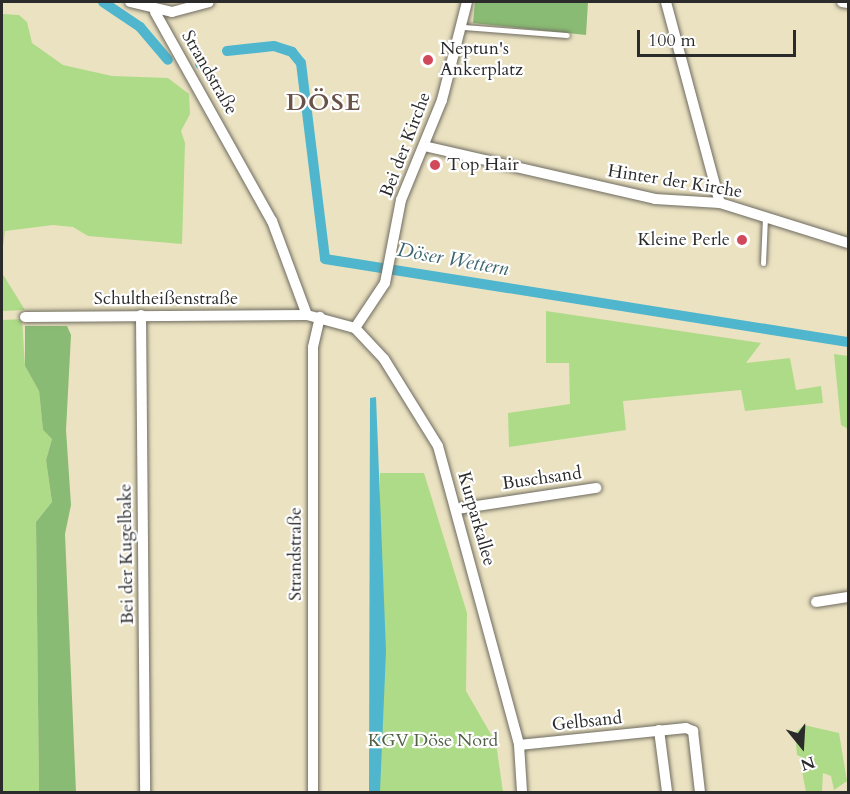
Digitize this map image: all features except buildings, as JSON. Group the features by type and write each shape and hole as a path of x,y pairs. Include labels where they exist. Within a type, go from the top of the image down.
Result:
{"street":[{"path":"130,2 155,12 209,2"},
{"name":"Bei der Kirche","path":"355,328 386,276 405,188 424,146 463,27 466,2"},
{"path":"666,2 720,203"},
{"path":"842,2 849,3"},
{"name":"Strandstraße","path":"155,12 273,221 307,315"},
{"name":"Hinter der Kirche","path":"424,146 655,199 720,203 849,243"},
{"name":"Bei der Kugelbake","path":"141,315 145,792"},
{"path":"307,315 355,328"},
{"name":"Schultheißenstraße","path":"25,317 307,315"},
{"name":"Strandstraße","path":"313,792 312,347 320,317"},
{"name":"Kurparkallee","path":"355,328 417,406 438,446 457,509 519,745 522,792"},
{"name":"Buschsand","path":"457,509 596,488"},
{"path":"816,602 849,597"},
{"path":"659,730 667,792"},
{"name":"Gelbsand","path":"519,745 659,730 693,731 700,792"}],"lane":[{"path":"463,27 567,35"},
{"path":"763,263 765,216"}],"green space":[{"path":"475,2 588,2 586,35 473,23"},
{"path":"2,14 19,15 27,22 32,43 63,65 112,76 168,78 189,94 190,114 181,131 185,143 182,244 88,236 73,227 53,225 5,231 2,255"},
{"path":"2,273 25,310 2,311"},
{"path":"546,311 761,343 746,363 790,358 796,390 821,386 823,403 745,411 741,390 623,401 626,430 509,447 508,413 570,404 569,363 546,363"},
{"path":"22,319 25,366 39,391 43,430 52,439 46,460 52,502 36,522 39,792 2,792 2,320"},
{"path":"25,326 67,326 71,335 66,430 71,505 65,534 76,792 39,792 36,522 52,502 46,460 52,439 43,430 39,391 25,366"},
{"path":"834,354 848,356 848,429 841,425"},
{"name":"KGV Döse Nord","path":"380,473 424,473 467,613 466,691 496,743 503,792 380,792"},
{"path":"804,725 839,733 847,781 834,790 831,776 823,773 822,791 806,792 802,771 808,760 797,755 795,733"}],"water":[{"path":"376,397 386,651 380,792 369,792 370,398"}],"waterway":[{"name":"Döser Wettern","path":"103,2 140,27 168,60"},
{"name":"Döser Wettern","path":"227,51 274,46 292,52 301,63 325,259 848,342"}],"place":[{"name":"Neptun's Ankerplatz","path":"428,60"},
{"name":"Top Hair","path":"435,165"},
{"name":"Kleine Perle","path":"742,240"}],"district":[{"name":"DÖSE","path":"324,103"}]}
